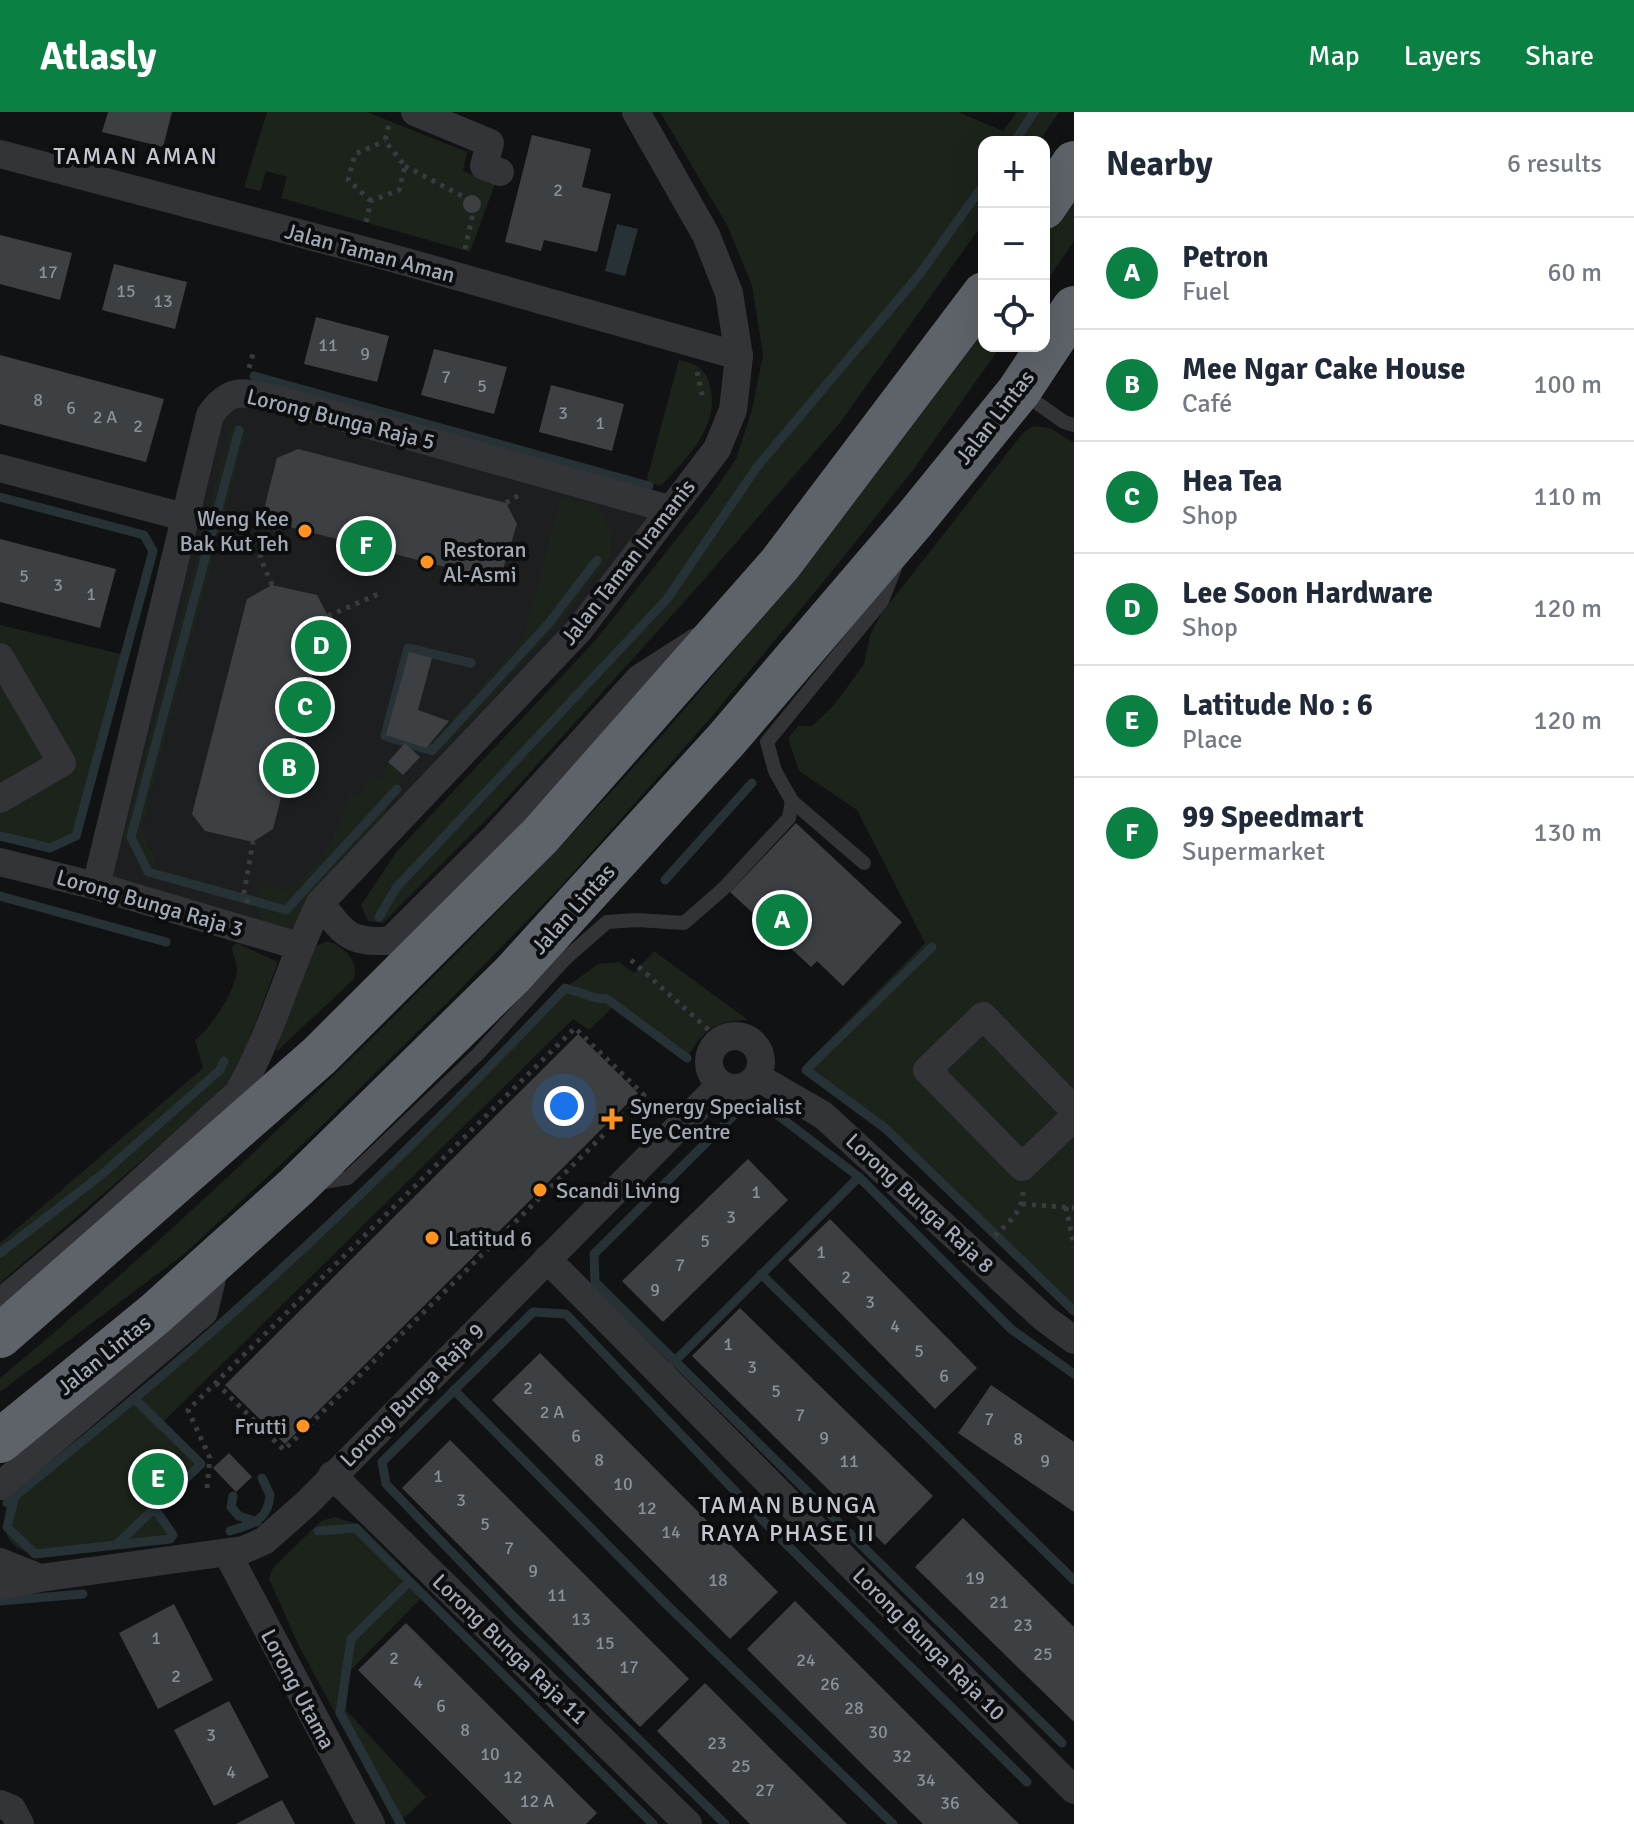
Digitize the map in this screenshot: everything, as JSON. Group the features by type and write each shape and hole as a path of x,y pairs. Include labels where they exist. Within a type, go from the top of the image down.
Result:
{"highway":[{"path":"1050,198 1074,163"},
{"path":"0,1336 319,1056 540,836 780,564 978,302"},
{"name":"Jalan Lintas","path":"0,1441 155,1314 296,1187 512,975 726,740 915,519 1019,391 1074,308"},
{"path":"0,1404 21,1388 155,1314"}],"street":[{"name":"Jalan Taman Iramanis","path":"0,1303 91,1227 238,1093 259,1054 299,946 320,903 579,630 717,449 733,410 739,356 729,293 706,235 636,112"},
{"path":"403,114 490,143 484,166 500,172"},
{"name":"Jalan Taman Aman","path":"0,154 385,256 739,356"},
{"name":"Lorong Bunga Raja 5","path":"96,886 210,415 220,401 236,393 277,399 669,509"},
{"path":"0,468 184,517"},
{"path":"320,903 347,936 369,941 390,941 496,836 640,678 729,621"},
{"path":"0,657 62,763 0,799"},
{"name":"Lorong Bunga Raja 3","path":"0,862 96,886 299,946"},
{"path":"1074,1110 983,1016 927,1070 1022,1167 1074,1117"},
{"path":"740,1036 757,1047 761,1067 750,1085 740,1089 720,1085 712,1077 709,1057 720,1040 740,1036"},
{"name":"Lorong Bunga Raja 8","path":"757,1077 823,1115 1044,1318 1074,1340"},
{"name":"Lorong Bunga Raja 9","path":"0,1586 227,1553 264,1541 720,1085"},
{"path":"0,1486 204,1312 217,1257"},
{"name":"Lorong Bunga Raja 10","path":"547,1259 1074,1790"},
{"name":"Lorong Bunga Raja 11","path":"332,1475 688,1824"},
{"name":"Lorong Utama","path":"227,1553 371,1824"},
{"path":"0,1562 40,1578"},
{"path":"0,1804 12,1809 20,1824"}],"lane":[{"path":"1019,391 1064,422 1074,425"},
{"path":"864,863 792,801 775,771 767,742 882,601 915,519"},
{"path":"296,1187 348,1178 478,1054 565,959 607,922 684,923 693,916 723,889 789,818 792,801"}],"path":[{"path":"371,201 348,180 355,154 385,141 403,114"},
{"path":"385,141 405,166 466,198"},
{"path":"371,201 399,190 405,166"},
{"path":"364,231 371,201"},
{"path":"463,258 473,213"},
{"path":"693,363 703,391 704,410"},
{"path":"272,585 260,557 275,523"},
{"path":"328,616 383,592"},
{"path":"244,893 253,842"},
{"path":"631,960 720,1040"},
{"path":"207,1488 210,1458 188,1410 216,1383 321,1284 575,1028 644,1095 385,1347 284,1450 216,1383"},
{"path":"996,1235 1022,1204 1022,1167"},
{"path":"1022,1204 1074,1208"},
{"path":"1066,1207 1074,1247"}],"shaded area":[{"path":"267,112 367,112 467,152 463,171 495,184 470,252 281,198 287,177 266,171 260,191 244,187"},
{"path":"660,112 958,112 1003,131 1017,112 1059,112 1043,136 978,136 978,230 839,424 694,591 497,809 383,923 368,921 361,905 397,851 594,642 710,497 736,459 752,410 763,355 752,285 727,225"},
{"path":"1074,195 1074,241 1050,276 1050,229"},
{"path":"617,224 638,229 625,276 605,271"},
{"path":"978,334 978,352 997,352 913,470 708,721 563,884 306,1141 183,1255 0,1392 0,1378 196,1206 385,1025 540,868 616,787 728,658 913,423"},
{"path":"679,360 697,366 705,373 710,384 712,405 710,418 698,443 661,486 646,482"},
{"path":"236,393 669,509 299,946 96,886 210,415"},
{"path":"238,425 245,427 245,439 142,827 148,847 157,854 153,867 255,896 261,884 286,889 302,878 328,846 349,794 360,797 368,775 379,780 388,762 403,775 386,813 291,926 263,923 256,908 145,876 128,843 122,841 228,435 231,428"},
{"path":"1033,426 1050,428 1074,443 1074,1311 885,1128 806,1070 806,1063 925,943 857,810 799,771 788,738 798,726 812,726 834,705 864,664 870,635 881,614 1023,433"},
{"path":"561,497 597,505 612,534 609,559 556,627 445,749 426,748 524,637"},
{"path":"0,625 125,655 76,836 50,848 0,836"},
{"path":"327,941 349,955 354,966 354,979 276,1052 293,990 312,948"},
{"path":"237,943 278,962 236,1072 219,1094 0,1283 0,1243 203,1068 195,1040 215,1018 232,988 237,970 232,946"},
{"path":"654,951 748,1020 727,1022 711,1028 687,1058 615,1005 589,1030 573,1019 160,1425 201,1464 155,1509 173,1535 170,1539 35,1554 12,1543 4,1521 7,1503 168,1370 363,1193 472,1086 565,988 598,964 619,962 634,973"},
{"path":"335,1517 353,1523 425,1594 350,1671 346,1710 426,1797 398,1824 395,1824 299,1646 269,1579 273,1568 321,1521"}],"building":[{"path":"108,112 172,112 163,147 102,132"},
{"path":"532,135 591,149 582,187 611,194 597,252 544,240 541,251 505,242"},
{"path":"472,195 481,204 472,213 463,204"},
{"path":"0,235 72,253 60,300 0,284"},
{"path":"114,264 187,282 175,329 102,310"},
{"path":"316,317 389,336 377,382 304,364"},
{"path":"434,349 507,367 494,414 421,395"},
{"path":"0,355 164,399 146,462 0,424"},
{"path":"551,385 624,404 612,451 539,432"},
{"path":"298,449 506,503 517,524 503,569 487,578 275,523 265,505 277,458"},
{"path":"0,539 116,569 100,628 0,602"},
{"path":"272,585 317,595 328,616 273,829 253,842 205,831 192,814 247,599"},
{"path":"409,652 432,658 418,710 449,721 426,748 386,735"},
{"path":"405,743 420,757 403,775 388,762"},
{"path":"796,823 902,922 843,986 817,961 811,967 730,892"},
{"name":"Latitud 6","path":"578,1034 638,1093 285,1444 225,1385"},
{"path":"748,1159 788,1200 663,1322 622,1281"},
{"path":"830,1219 977,1368 935,1409 788,1260"},
{"path":"740,1308 933,1496 885,1545 692,1356"},
{"path":"540,1353 778,1592 730,1639 492,1400"},
{"path":"991,1385 1074,1442 1074,1512 958,1433"},
{"path":"450,1440 689,1679 640,1727 402,1488"},
{"path":"164,1451 186,1474 150,1507 129,1485"},
{"path":"229,1453 252,1477 236,1492 213,1468"},
{"path":"963,1518 1074,1627 1074,1722 915,1567"},
{"path":"795,1601 1019,1824 923,1824 866,1768 747,1649"},
{"path":"174,1604 213,1680 158,1709 119,1633"},
{"path":"406,1623 597,1813 586,1824 512,1824 358,1670"},
{"path":"705,1683 847,1824 750,1824 657,1731"},
{"path":"229,1701 269,1777 214,1806 174,1730"},
{"path":"282,1800 295,1824 236,1824"}],"waterway":[{"path":"1018,136 1034,112"},
{"path":"379,917 396,888 667,599 757,467 919,275 978,192"},
{"path":"254,376 649,486"},
{"path":"239,430 131,837 148,872 286,910 397,789"},
{"path":"0,497 144,535 153,551 76,836 50,848 0,836"},
{"path":"432,751 549,623 597,560"},
{"path":"433,749 385,736 408,648 471,663"},
{"path":"665,880 752,783"},
{"path":"0,896 166,942"},
{"path":"932,947 806,1070 885,1128 1074,1311"},
{"path":"7,1503 167,1371 321,1232 469,1088 565,988 607,999 687,1058"},
{"path":"0,1253 100,1176 220,1070 224,1061"},
{"path":"1062,1743 595,1282 594,1254 737,1112 744,1108 771,1110 859,1177 1011,1329 1074,1374"},
{"path":"674,1362 859,1177"},
{"path":"761,1274 1074,1580"},
{"path":"725,1824 515,1618 386,1484 382,1462 533,1312 566,1314 773,1531 1027,1782"},
{"path":"454,1390 667,1605 893,1824"},
{"path":"117,1544 201,1464 134,1398"},
{"path":"230,1531 258,1520 266,1511 270,1495 262,1478"},
{"path":"15,1496 7,1527 35,1554 170,1539 173,1535 155,1509"},
{"path":"233,1496 231,1507 239,1516 257,1522"},
{"path":"318,1531 356,1528 653,1824"},
{"path":"401,1824 340,1713 351,1639 409,1582"},
{"path":"0,1601 83,1594"}],"place":[{"name":"Weng Kee Bak Kut Teh","path":"305,531"},
{"name":"99 Speedmart","path":"366,546"},
{"name":"Restoran Al-Asmi","path":"427,562"},
{"name":"Lee Soon Hardware","path":"321,646"},
{"name":"Hea Tea","path":"305,707"},
{"name":"Mee Ngar Cake House","path":"289,768"},
{"name":"Petron","path":"782,920"},
{"name":"Synergy Specialist Eye Centre","path":"612,1119"},
{"name":"Scandi Living","path":"540,1190"},
{"name":"Latitud 6","path":"432,1238"},
{"name":"Frutti","path":"303,1426"},
{"name":"Latitude No : 6","path":"158,1479"}],"district":[{"name":"TAMAN AMAN","path":"136,156"},
{"name":"TAMAN BUNGA RAYA PHASE II","path":"788,1519"}]}
